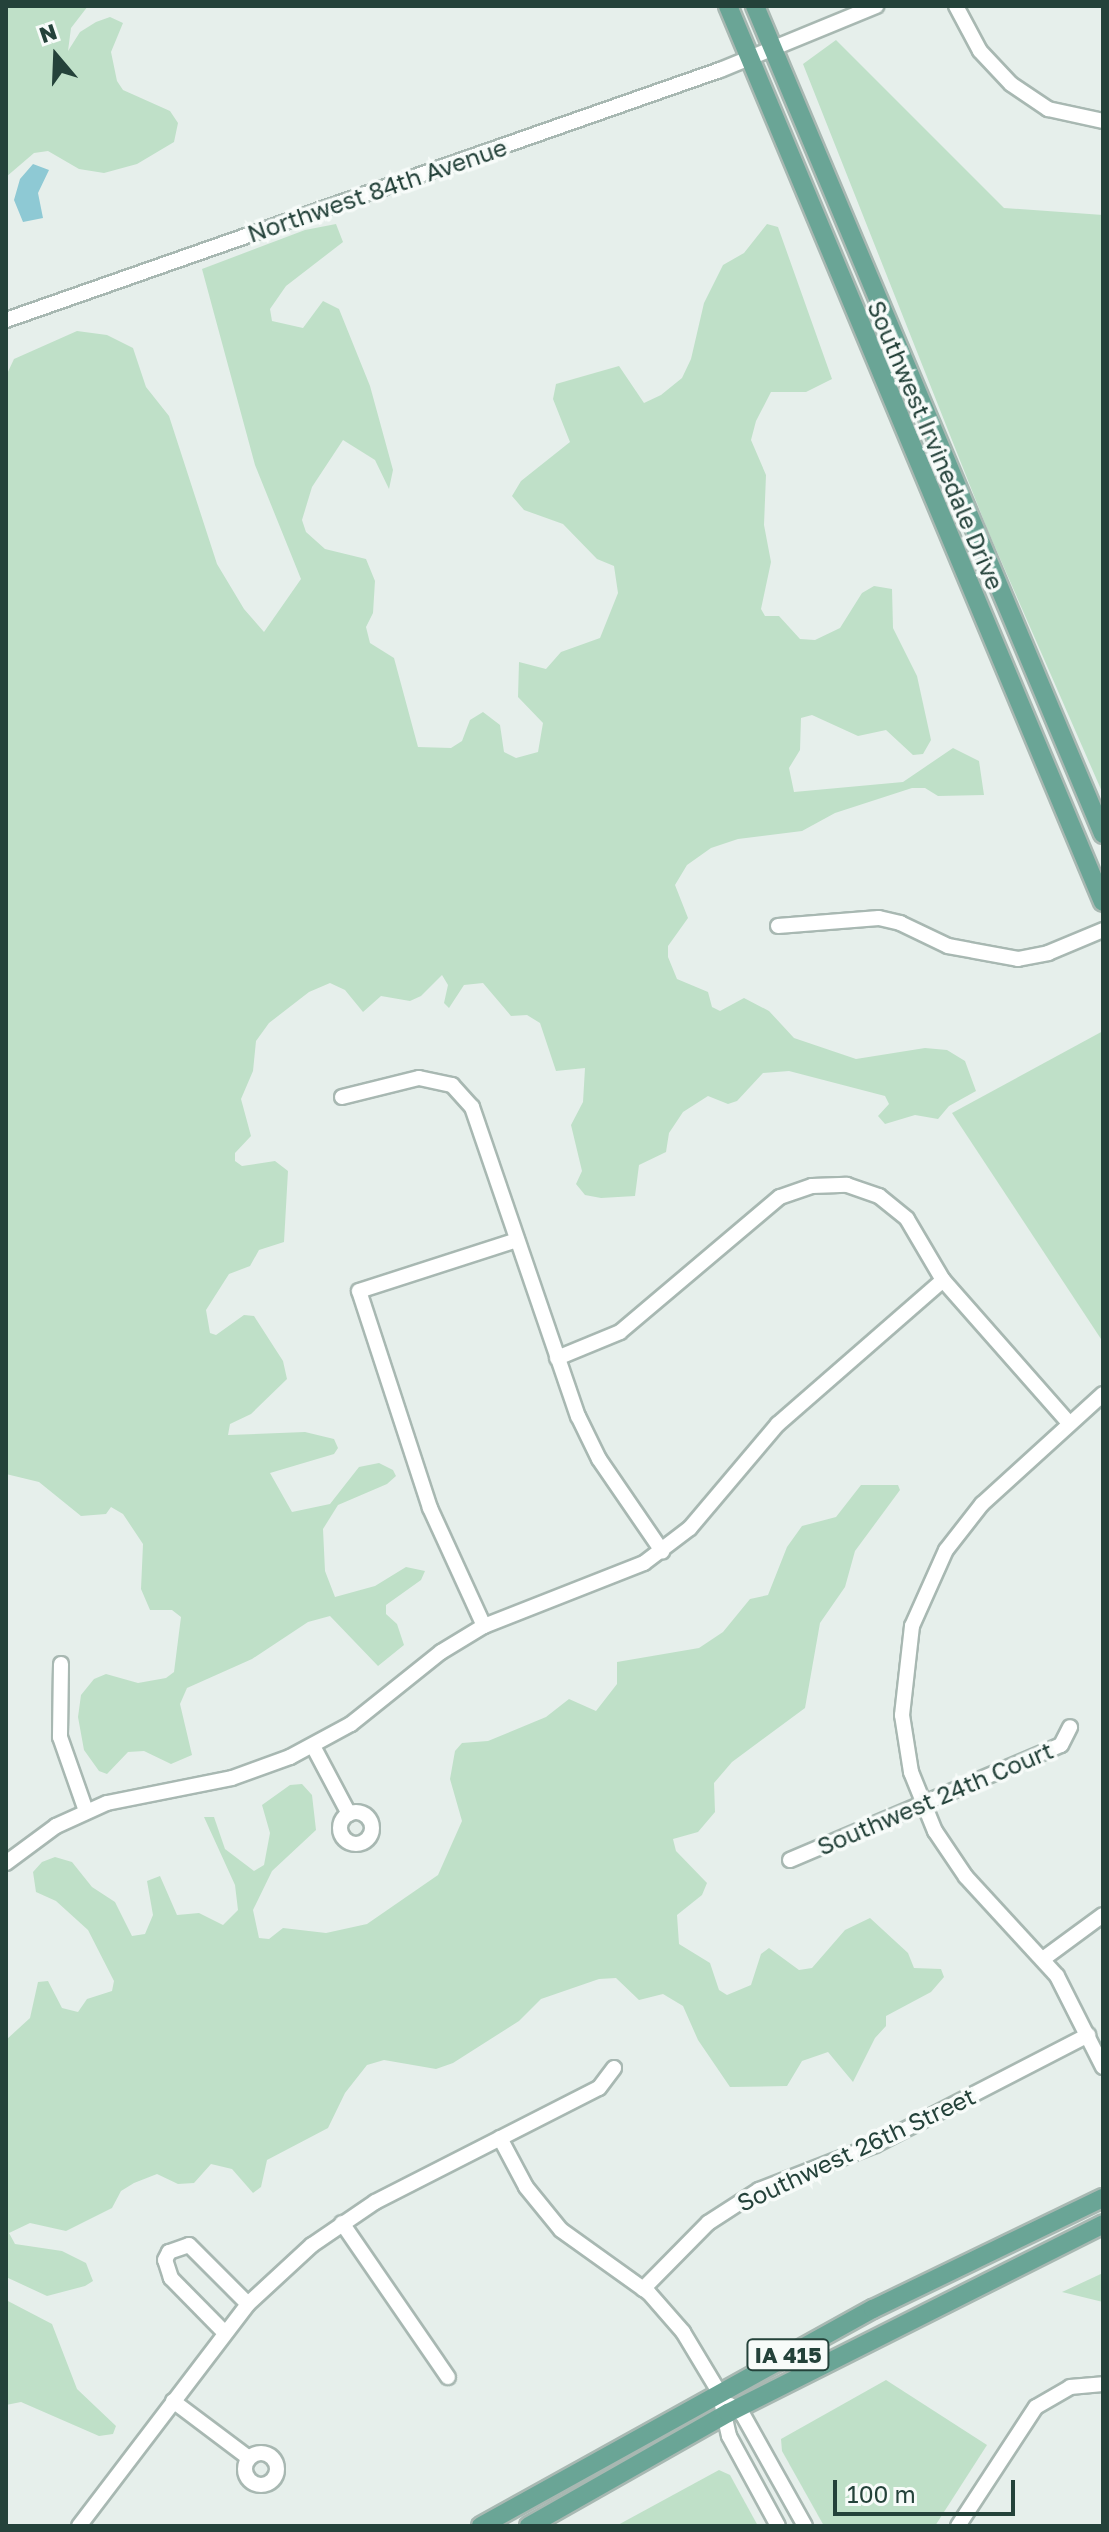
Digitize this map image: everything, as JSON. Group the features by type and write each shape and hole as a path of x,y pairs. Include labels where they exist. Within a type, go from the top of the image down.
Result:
{"main road":[{"name":"Southwest Irvinedale Drive","path":"728,6 1103,902"},
{"name":"Southwest Irvinedale Drive","path":"755,6 1103,834"},
{"path":"1015,693 1038,683"},
{"name":"IA 415","path":"529,2526 873,2309 1103,2198"},
{"name":"IA 415","path":"481,2526 1103,2224"}],"street":[{"name":"Northwest 84th Avenue","path":"6,320 748,56 876,6"},
{"path":"956,6 980,51 1018,90 1048,109 1103,121"},
{"path":"778,926 879,918 948,946 1018,959 1048,953 1103,930"},
{"path":"342,1097 419,1078 452,1085 463,1094 480,1123 557,1358 593,1447 662,1551"},
{"path":"557,1358 620,1332 763,1209 812,1186 847,1185 893,1206 907,1219 943,1280 1068,1422"},
{"path":"484,1626 430,1508 359,1291 517,1240"},
{"path":"6,1863 33,1841 86,1811 136,1795 232,1778 313,1746 484,1626 618,1577 662,1551 710,1508 778,1424 943,1280"},
{"path":"1103,1394 1068,1422 964,1524 921,1599 906,1654 902,1715 922,1806 966,1877 1043,1959 1073,2001 1103,2067"},
{"path":"61,1664 60,1737 86,1811"},
{"name":"Southwest 24th Court","path":"790,1860 1061,1745 1070,1727"},
{"path":"313,1746 349,1814"},
{"path":"1043,1959 1103,1915"},
{"name":"Southwest 26th Street","path":"643,2289 708,2223 759,2190 875,2145 1088,2035"},
{"path":"79,2526 248,2304 342,2223 599,2088 614,2068"},
{"path":"500,2138 526,2187 561,2230 643,2289 683,2332 725,2405 805,2526"},
{"path":"342,2223 448,2377"},
{"path":"224,2332 171,2278 165,2260 169,2252 189,2245 248,2304"},
{"path":"958,2526 1036,2407 1060,2391 1083,2384 1103,2384"},
{"path":"173,2401 249,2458"},
{"path":"725,2405 778,2526"}],"green space":[{"path":"6,6 88,6 71,28 68,51 80,32 96,22 110,17 123,23 111,52 117,81 123,90 170,111 178,123 174,142 137,164 104,173 79,169 48,151 34,153 6,177"},
{"path":"836,40 1004,208 1103,215 1103,794 988,531 803,64"},
{"path":"336,224 343,242 286,286 270,309 272,321 303,328 323,301 339,309 370,386 393,470 389,489 375,460 343,440 312,487 302,520 306,532 325,549 366,559 375,581 373,613 366,627 370,643 394,658 418,747 451,748 462,741 470,720 483,712 500,725 504,752 516,758 538,752 543,723 518,697 519,662 546,669 561,652 600,638 618,593 614,566 597,559 563,524 524,510 512,496 521,481 570,442 553,399 556,384 619,366 644,403 661,395 682,378 691,359 704,303 723,265 744,253 767,224 778,227 832,379 806,392 771,392 756,421 751,440 766,475 764,525 771,562 761,609 765,616 779,616 800,639 815,640 840,628 862,593 874,586 892,589 893,628 917,676 931,740 923,754 913,755 886,730 858,736 812,715 801,718 800,750 789,768 794,792 903,782 953,748 979,761 984,795 938,796 925,788 912,788 835,813 802,831 738,839 711,848 687,865 675,885 688,918 668,946 668,957 677,979 708,992 712,1007 720,1011 744,998 769,1011 794,1038 856,1059 925,1048 947,1050 965,1061 976,1091 949,1106 938,1119 915,1115 885,1124 878,1116 889,1104 885,1096 789,1071 763,1073 737,1101 728,1104 708,1096 683,1112 669,1133 666,1152 639,1165 635,1196 601,1198 585,1195 576,1184 582,1171 571,1125 583,1102 585,1068 556,1071 540,1023 527,1015 511,1016 483,983 464,985 449,1008 444,1003 448,985 442,975 421,996 410,1001 381,996 363,1012 345,990 330,983 309,992 269,1023 256,1041 253,1071 241,1099 251,1136 235,1153 235,1161 242,1166 275,1161 288,1171 284,1242 259,1250 250,1266 229,1274 206,1310 210,1333 216,1335 244,1315 254,1316 283,1361 287,1379 251,1414 230,1424 228,1435 305,1432 334,1439 338,1448 334,1454 270,1473 292,1512 330,1504 359,1467 379,1463 393,1470 396,1476 387,1484 338,1505 323,1529 325,1571 335,1597 375,1586 406,1567 425,1571 421,1580 386,1605 386,1614 397,1624 404,1645 378,1666 330,1616 308,1622 252,1659 187,1688 180,1704 192,1755 171,1764 144,1751 128,1752 107,1774 99,1771 84,1750 78,1717 81,1695 94,1679 106,1674 138,1683 166,1678 174,1672 181,1617 172,1610 150,1610 141,1589 143,1544 123,1514 111,1507 106,1514 81,1516 39,1482 6,1474 6,376 14,359 77,331 107,335 133,348 146,387 169,416 217,564 244,609 264,632 301,579 255,465 202,269 305,230"},
{"path":"1103,1031 1103,1342 952,1113"},
{"path":"861,1485 898,1485 900,1490 855,1551 845,1587 820,1623 805,1708 732,1762 714,1783 715,1812 698,1832 673,1839 676,1851 707,1883 702,1895 677,1915 679,1944 710,1963 719,1990 727,1995 751,1985 761,1954 769,1948 799,1970 812,1968 845,1930 870,1918 908,1953 914,1968 941,1969 944,1977 931,1992 886,2016 886,2026 875,2038 853,2082 828,2052 802,2061 787,2086 730,2087 698,2040 683,2006 663,1994 639,2000 616,1978 599,1979 541,1999 519,2021 453,2063 436,2069 384,2060 367,2065 345,2093 328,2128 267,2160 261,2187 253,2193 232,2169 211,2164 194,2183 178,2184 157,2174 134,2183 121,2191 112,2208 66,2231 30,2223 9,2233 15,2244 62,2251 86,2263 93,2281 85,2286 47,2296 6,2277 6,2040 30,2018 38,1982 48,1981 62,2008 78,2012 87,1999 112,1991 114,1981 88,1930 56,1901 36,1892 33,1872 42,1862 55,1857 72,1862 92,1887 115,1902 132,1936 145,1934 153,1915 147,1881 160,1876 177,1915 199,1913 223,1925 238,1910 235,1885 204,1817 214,1817 225,1849 254,1871 264,1865 270,1833 262,1805 290,1785 302,1784 312,1795 316,1830 272,1871 253,1910 259,1938 269,1939 283,1928 326,1933 367,1924 438,1875 462,1821 450,1779 455,1751 462,1743 488,1741 546,1717 569,1699 596,1711 617,1684 617,1662 699,1648 723,1632 750,1599 768,1595 787,1547 802,1526 836,1517"},
{"path":"1103,2273 1103,2302 1062,2292"},
{"path":"6,2300 52,2324 77,2389 116,2426 113,2434 99,2436 21,2402 6,2405"},
{"path":"886,2380 987,2445 935,2526 824,2526 782,2451 781,2439"},
{"path":"719,2470 730,2475 758,2526 616,2526"}],"water":[{"path":"33,164 49,170 38,193 43,218 23,222 14,200 20,179"}]}
